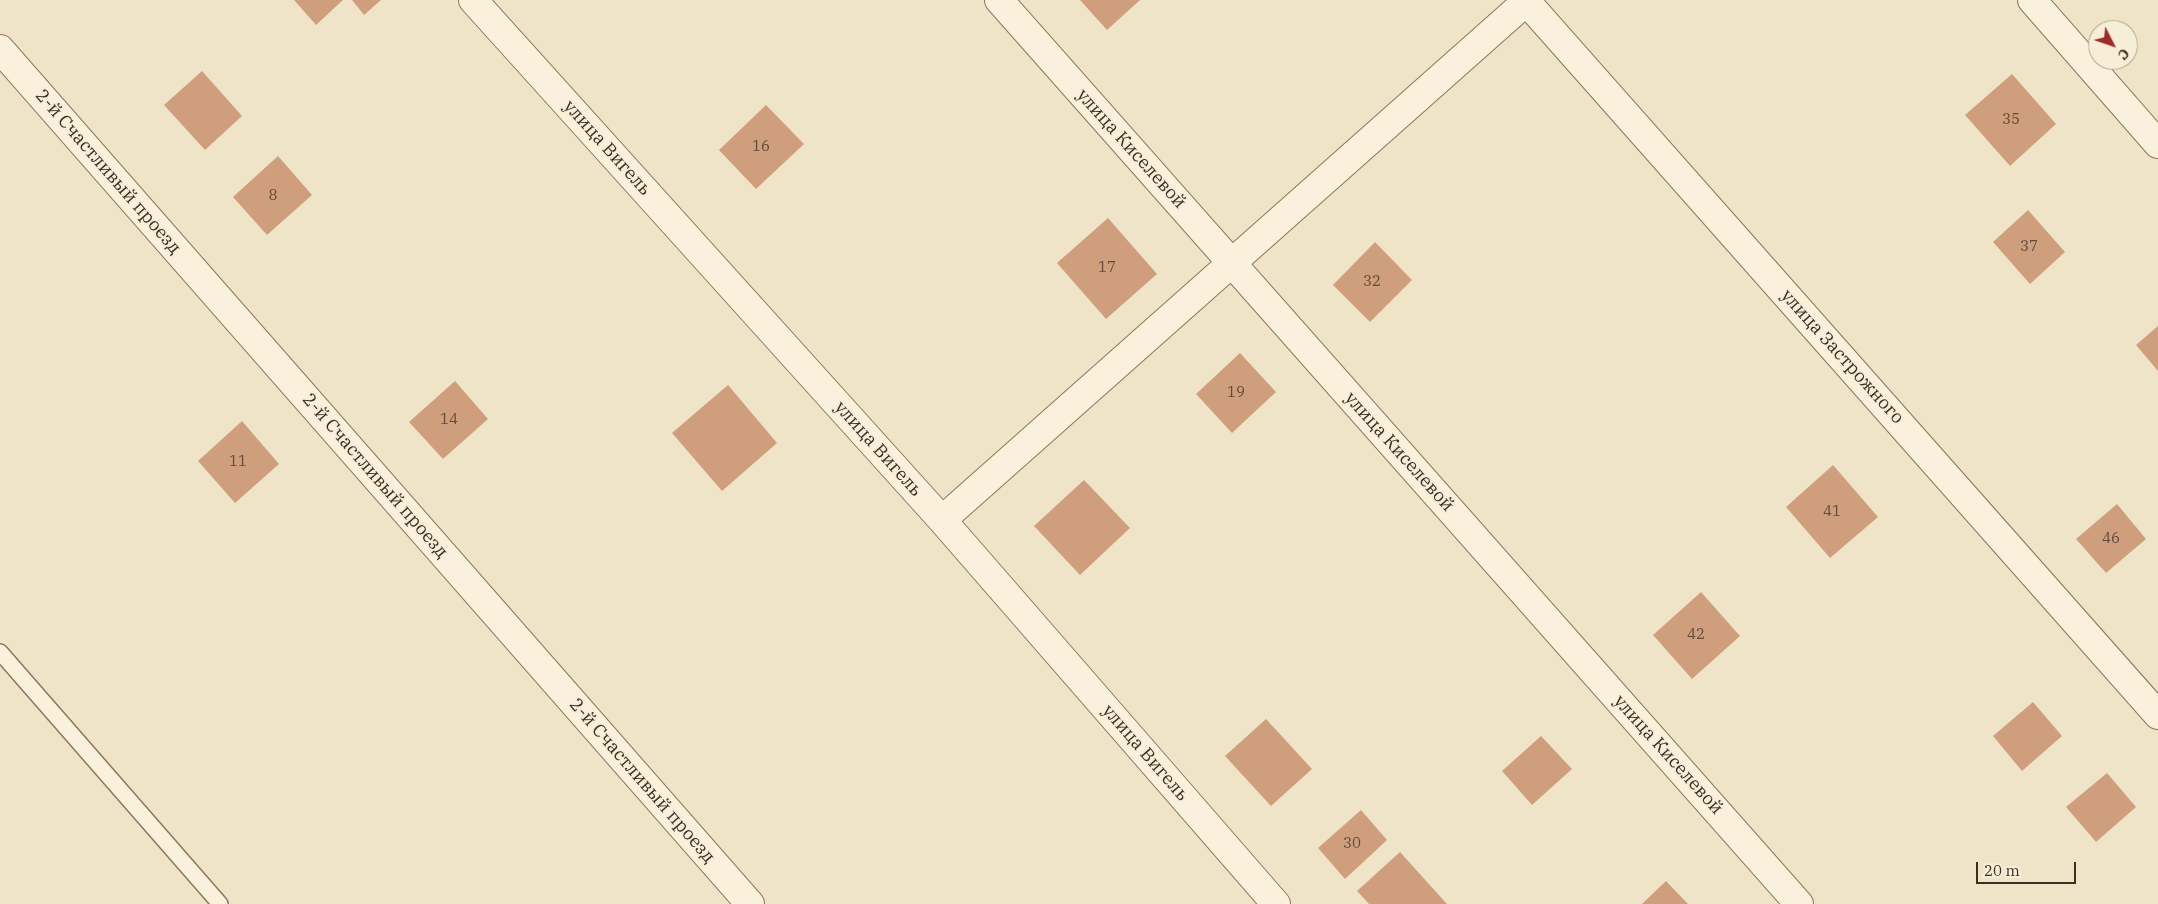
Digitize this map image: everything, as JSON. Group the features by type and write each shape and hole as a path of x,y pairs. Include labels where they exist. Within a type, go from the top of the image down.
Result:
{"street":[{"name":"улица Вигель","path":"473,0 942,520 1268,901"},
{"name":"улица Киселевой","path":"999,0 1799,904"},
{"path":"942,520 1526,0"},
{"name":"улица Застрожного","path":"1526,0 2158,715"},
{"path":"2032,0 2158,144"},
{"name":"2-й Счастливый проезд","path":"0,49 750,904"}],"lane":[{"path":"0,652 220,904"}],"building":[{"path":"294,0 343,0 316,25"},
{"path":"352,0 381,0 364,15"},
{"path":"1080,0 1140,0 1107,30"},
{"path":"202,71 242,116 205,150 164,105"},
{"path":"2012,74 2056,124 2010,166 1965,115"},
{"path":"766,105 804,144 756,189 719,150"},
{"path":"278,156 312,195 267,235 233,197"},
{"path":"2028,210 2065,252 2030,284 1993,242"},
{"path":"1108,218 1157,274 1106,319 1057,263"},
{"path":"1375,242 1412,280 1370,322 1333,285"},
{"path":"2158,326 2158,371 2136,345"},
{"path":"1240,353 1276,392 1232,433 1196,394"},
{"path":"455,381 488,419 443,459 409,422"},
{"path":"728,385 777,443 722,491 672,433"},
{"path":"242,421 279,464 235,503 198,461"},
{"path":"1833,465 1878,517 1830,558 1786,507"},
{"path":"1084,480 1130,528 1080,575 1034,526"},
{"path":"2117,504 2146,539 2106,573 2076,539"},
{"path":"1701,592 1740,636 1692,679 1653,635"},
{"path":"2033,702 2062,736 2022,771 1993,736"},
{"path":"1266,719 1312,769 1271,806 1225,756"},
{"path":"1541,736 1572,769 1532,805 1502,771"},
{"path":"2107,773 2136,807 2096,842 2066,807"},
{"path":"1361,810 1387,840 1345,879 1318,848"},
{"path":"1400,852 1447,904 1369,904 1357,891"},
{"path":"1666,881 1688,904 1642,904"}]}
